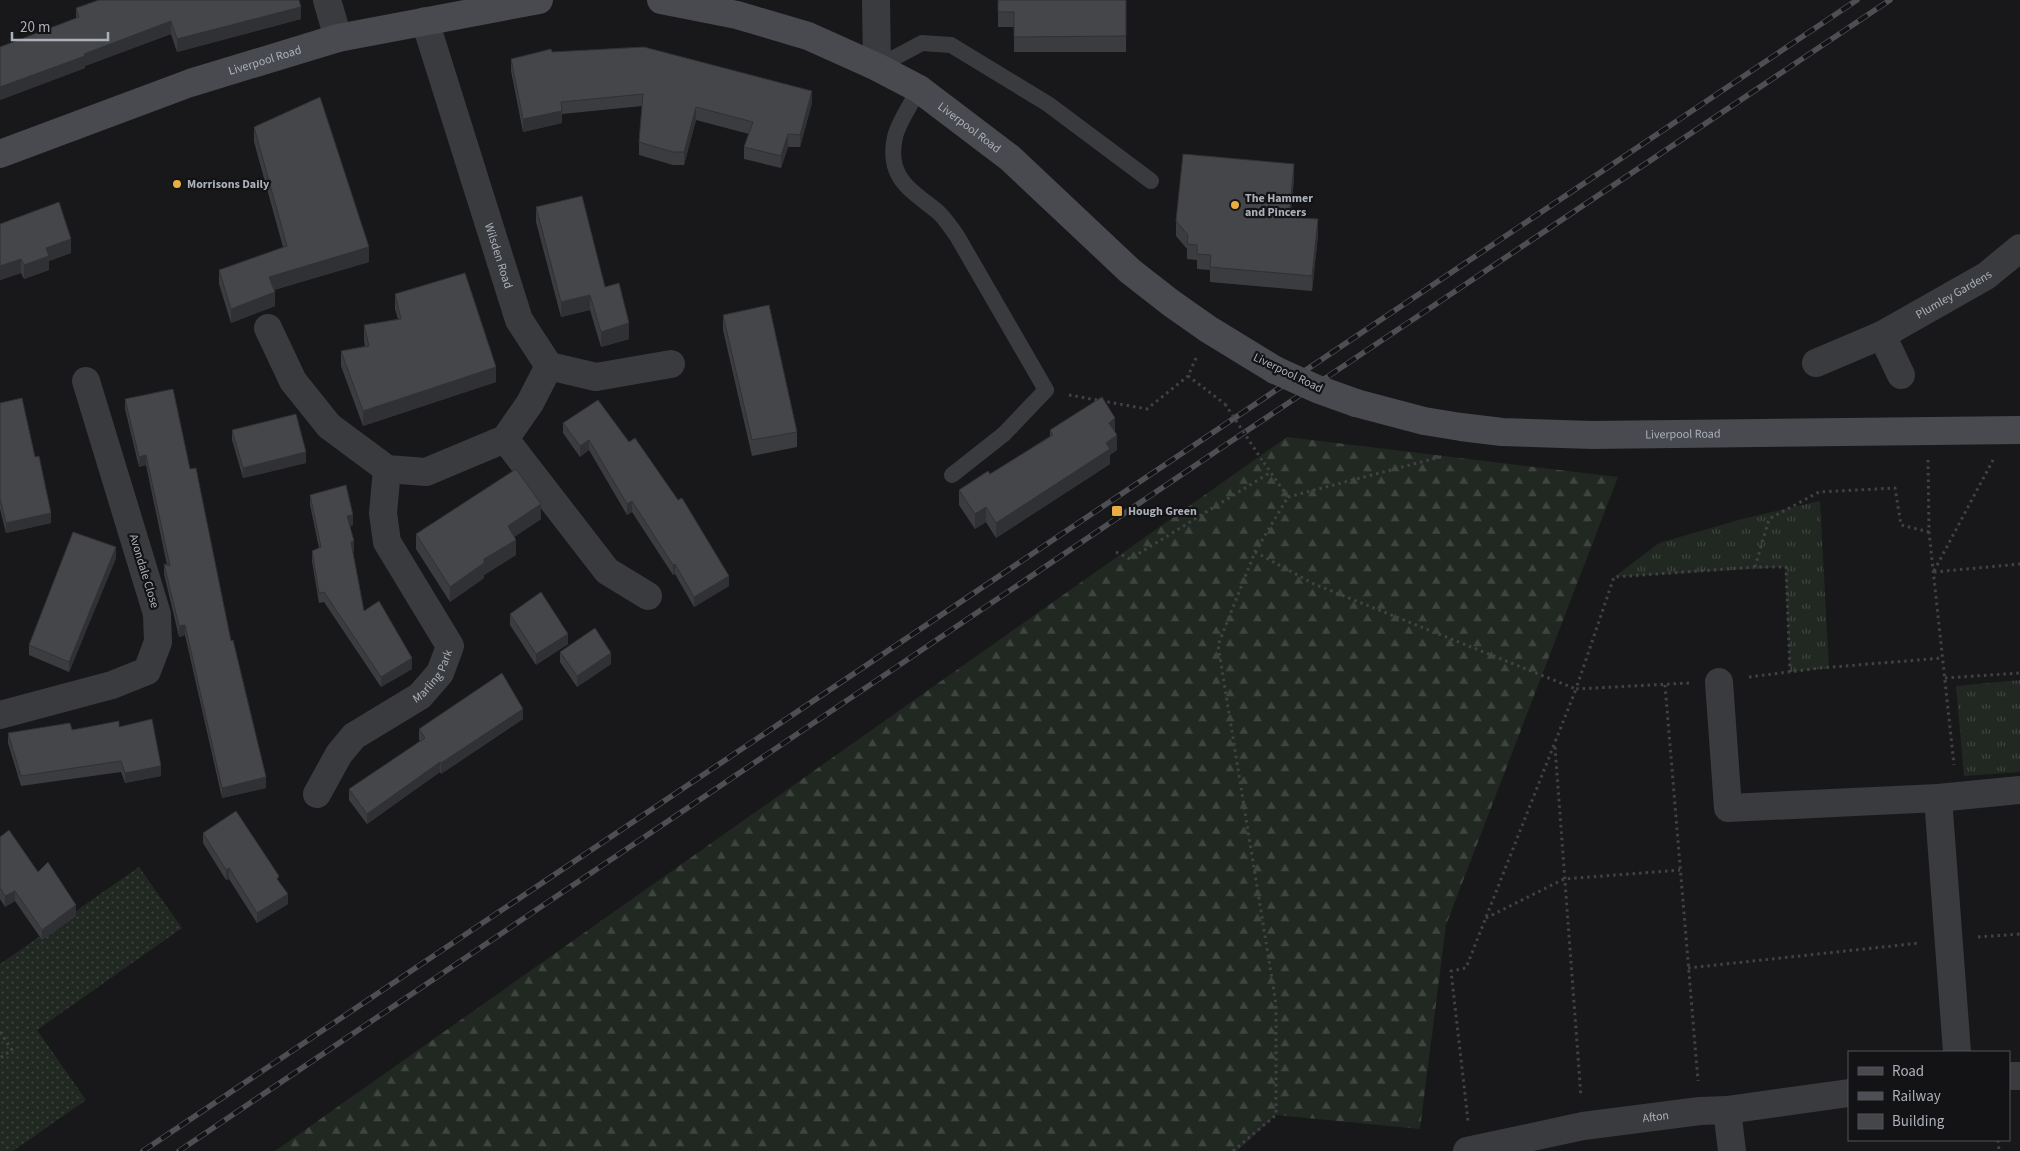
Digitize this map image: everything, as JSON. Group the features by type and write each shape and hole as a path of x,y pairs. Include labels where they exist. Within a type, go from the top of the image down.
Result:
{"main road":[{"name":"Liverpool Road","path":"0,154 190,84 338,38 539,0"},
{"name":"Liverpool Road","path":"661,0 737,15 808,36 877,67 919,89 1010,158 1130,271 1170,303 1275,370 1317,389 1356,403 1424,421 1502,432 1592,435 2014,430"}],"street":[{"path":"327,0 338,38"},
{"path":"876,0 877,67"},
{"name":"Wilsden Road","path":"426,21 519,320 549,366"},
{"name":"Plumley Gardens","path":"1816,363 1882,335 1986,276 2020,248"},
{"path":"268,328 293,381 329,426 387,469 426,472 505,439 530,403 549,366 596,377 671,364"},
{"path":"1882,335 1902,375"},
{"name":"Avondale Close","path":"0,715 112,685 147,671 158,642 157,614 86,381"},
{"path":"505,439 607,571 648,596"},
{"name":"Marling Park","path":"317,794 339,754 354,736 420,696 440,673 450,646 387,542 383,513 387,469"},
{"path":"1718,682 1728,808 2020,790"},
{"path":"1947,796 1949,940 1957,1051"},
{"name":"Afton","path":"1469,1150 1583,1126 1700,1111 1728,1110 1848,1093"},
{"path":"1728,1110 1732,1151"}],"lane":[{"path":"877,67 922,43 951,45 987,65 1048,104 1151,181"},
{"path":"919,89 895,136 893,161 902,180 918,198 939,213 957,236 1046,390 1004,434 952,475"}],"path":[{"path":"1046,390 1147,409 1188,376 1208,329"},
{"path":"1188,376 1225,404 1288,498"},
{"path":"1927,430 1929,532 1945,678 1947,796"},
{"path":"1934,572 2014,430"},
{"path":"1233,1151 1276,1115 1276,1004 1218,645 1254,552 1288,498 1446,456"},
{"path":"1116,552 1130,559 1271,472"},
{"path":"1755,567 1769,519 1819,492 1894,488 1901,525 1929,532"},
{"path":"1254,552 1314,584 1576,689 1718,682 1790,672 1943,658"},
{"path":"1934,572 2020,564"},
{"path":"1469,1150 1451,971 1466,968 1576,689 1614,577 1755,567 1786,567 1790,672"},
{"path":"1945,678 2020,673"},
{"path":"1665,685 1700,1111"},
{"path":"1555,744 1583,1126"},
{"path":"1486,919 1564,879 1680,870"},
{"path":"1688,968 2020,934"},
{"path":"0,1032 12,1050 0,1058"}],"green space":[{"path":"1287,437 1618,477 1446,925 1420,1129 1276,1115 1237,1151 275,1151"},
{"path":"1820,501 1829,668 1790,672 1785,567 1614,577 1659,543 1742,519"},
{"path":"2020,680 2020,772 1964,776 1956,686"},
{"path":"139,867 182,928 37,1030 86,1100 13,1151 0,1151 0,964"}],"building":[{"path":"99,0 299,0 301,7 177,39 171,21 84,54 85,56 0,87 0,47 79,17 76,8"},
{"path":"998,0 1126,0 1126,36 1014,37 1014,12 998,12"},
{"path":"644,47 812,91 800,135 788,134 781,156 744,147 753,122 696,107 684,152 673,152 639,142 643,94 561,102 562,111 523,119 511,59 551,49 552,52"},
{"path":"320,97 369,247 269,277 275,292 231,309 219,270 287,246 254,127"},
{"name":"The Hammer and Pincers","path":"1183,154 1294,164 1289,217 1318,219 1312,276 1210,267 1211,255 1197,254 1197,245 1187,244 1188,235 1176,221"},
{"path":"582,196 605,287 619,283 629,323 601,332 590,295 561,302 536,207"},
{"path":"59,202 71,239 46,248 49,256 24,265 21,259 0,266 0,224"},
{"path":"465,273 496,367 363,411 341,351 369,346 364,325 401,319 395,294"},
{"path":"769,305 797,432 752,440 723,315"},
{"path":"173,389 190,469 196,468 231,641 233,640 266,777 222,788 185,625 179,626 164,564 170,566 146,455 139,457 125,399"},
{"path":"1102,397 1115,418 1109,423 1117,435 1106,443 1110,449 996,523 986,507 975,514 959,490 988,471 990,474 1053,435 1050,430"},
{"path":"22,398 35,457 39,456 51,513 6,523 0,498 0,403"},
{"path":"598,400 629,442 635,438 678,500 682,498 729,576 694,597 675,564 673,565 632,501 627,504 589,440 580,446 563,423"},
{"path":"296,414 306,452 243,468 232,430"},
{"path":"516,469 541,504 508,526 516,540 484,559 484,563 450,587 416,534"},
{"path":"346,485 353,515 347,516 354,541 351,542 364,611 379,601 412,658 381,677 324,592 319,593 312,551 321,547 310,495"},
{"path":"73,532 116,547 69,662 29,645"},
{"path":"541,592 568,634 536,654 510,614"},
{"path":"595,628 611,653 577,676 560,652"},
{"path":"502,673 523,709 440,762 367,814 349,789 425,738 419,729"},
{"path":"152,719 161,766 125,773 121,761 21,776 8,733 70,723 72,730 119,721 119,727"},
{"path":"236,811 279,876 277,879 288,894 257,913 229,868 226,870 203,833"},
{"path":"9,830 38,872 48,862 76,905 42,930 15,891 5,896 0,888 0,837"}],"railway":[{"path":"143,1151 1857,0"},
{"path":"179,1151 1227,444 1890,0"}],"place":[{"name":"Morrisons Daily","path":"177,184"},
{"name":"The Hammer and Pincers","path":"1235,205"},
{"name":"Hough Green","path":"1117,511"}]}
